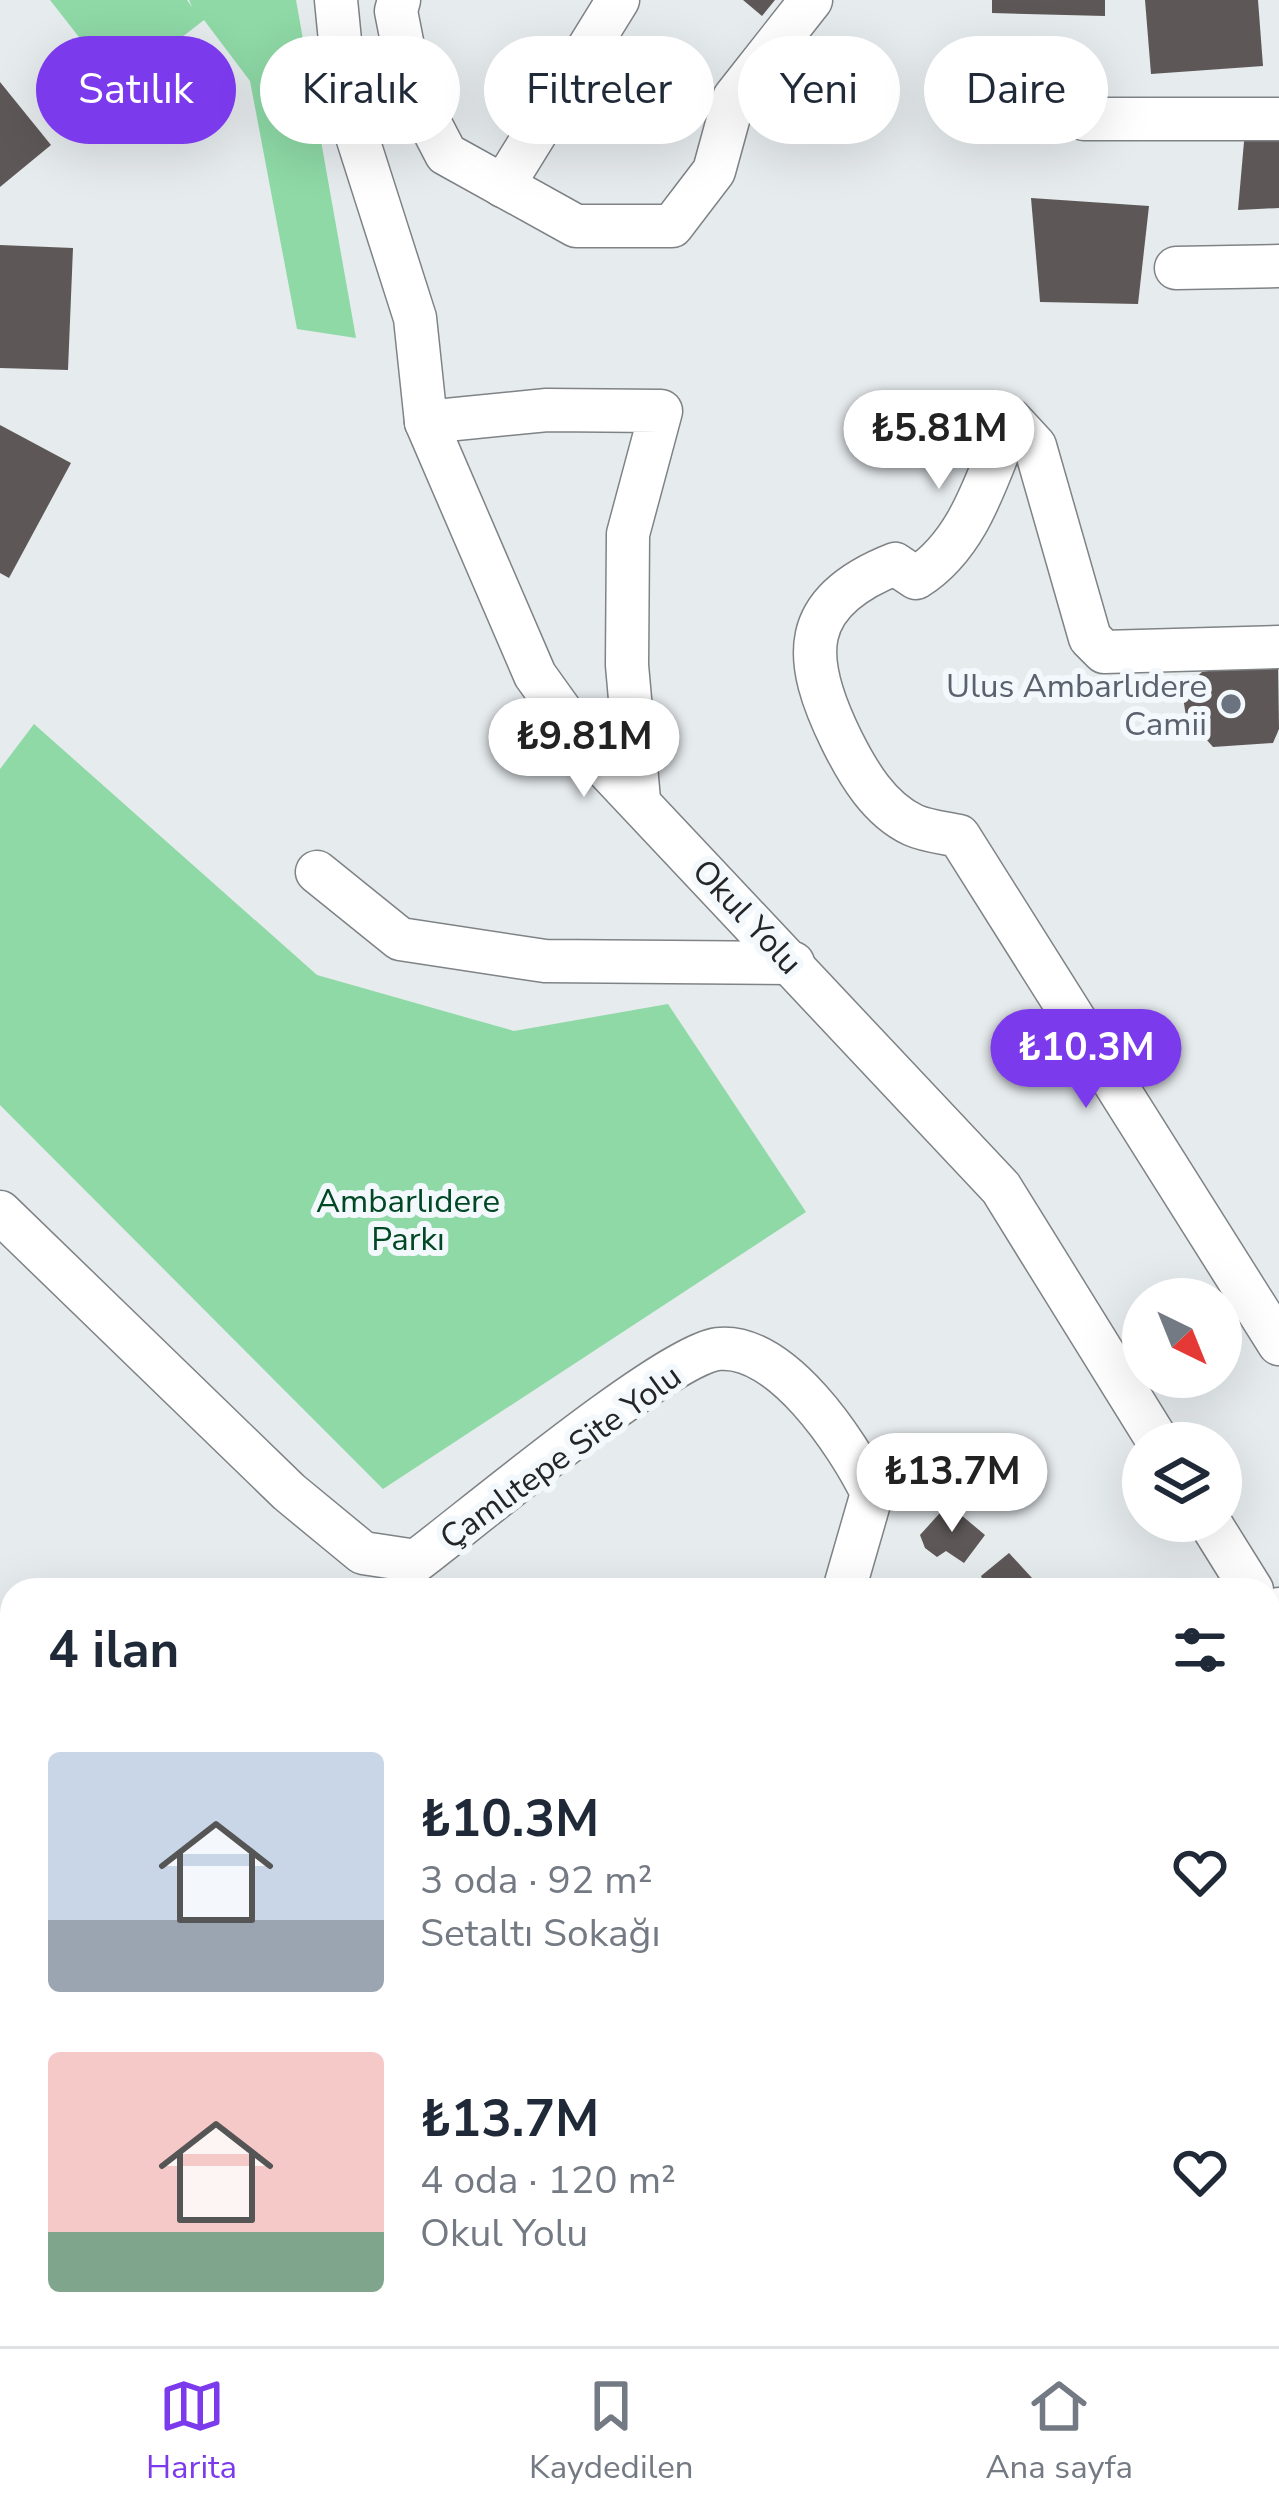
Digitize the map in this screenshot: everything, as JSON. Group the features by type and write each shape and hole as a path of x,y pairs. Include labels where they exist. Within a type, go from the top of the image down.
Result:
{"street":[{"name":"Okul Yolu","path":"336,0 346,102 416,318 426,422 535,675 589,749 1001,1188 1146,1422"},
{"path":"399,0 396,10 412,87 446,154 576,226 671,226 714,171 734,98 811,0"},
{"path":"503,186 618,0"},
{"path":"1108,119 1279,119"},
{"path":"1176,268 1279,266"},
{"path":"426,422 547,410 661,411 628,534 627,665 639,800"},
{"path":"1279,647 1104,652 1090,638 1035,446 1011,420 968,522 942,562 916,578 895,564 854,580 816,630 815,687 863,783 912,825 958,836 1279,1344"},
{"path":"317,872 400,939 545,961 793,963"},
{"name":"Çamlıtepe Site Yolu","path":"0,1212 289,1492 363,1553 416,1562 656,1379 717,1349 767,1358 849,1446 872,1493 847,1578"},
{"path":"1222,1542 1245,1578"}],"green space":[{"path":"50,0 187,0 192,7 189,0 296,0 302,36 260,36 260,134 250,81 236,62 236,36 216,36 204,20 183,36 78,36"},
{"path":"262,144 322,144 356,338 297,329"},
{"name":"Ambarlıdere Parkı","path":"34,724 317,975 514,1031 668,1004 806,1212 383,1489 0,1105 0,769"}],"building":[{"path":"743,0 775,0 762,16"},
{"path":"992,0 1105,0 1105,16 992,13"},
{"path":"1145,0 1258,0 1263,66 1151,74"},
{"path":"0,82 36,126 36,144 51,145 0,187"},
{"path":"1246,119 1279,119 1279,208 1238,210"},
{"path":"1031,198 1149,206 1138,304 1040,302"},
{"path":"0,245 73,248 68,370 0,368"},
{"path":"0,425 71,463 9,578 0,573"},
{"name":"Ulus Ambarlıdere Camii","path":"1278,660 1279,729 1273,743 1213,747 1186,716 1182,691 1202,672"},
{"path":"948,1504 985,1535 964,1563 946,1551 937,1557 925,1548 920,1535"},
{"path":"1009,1553 1032,1578 982,1578"}],"place":[{"name":"Ulus Ambarlıdere Camii","path":"1231,704"}]}
